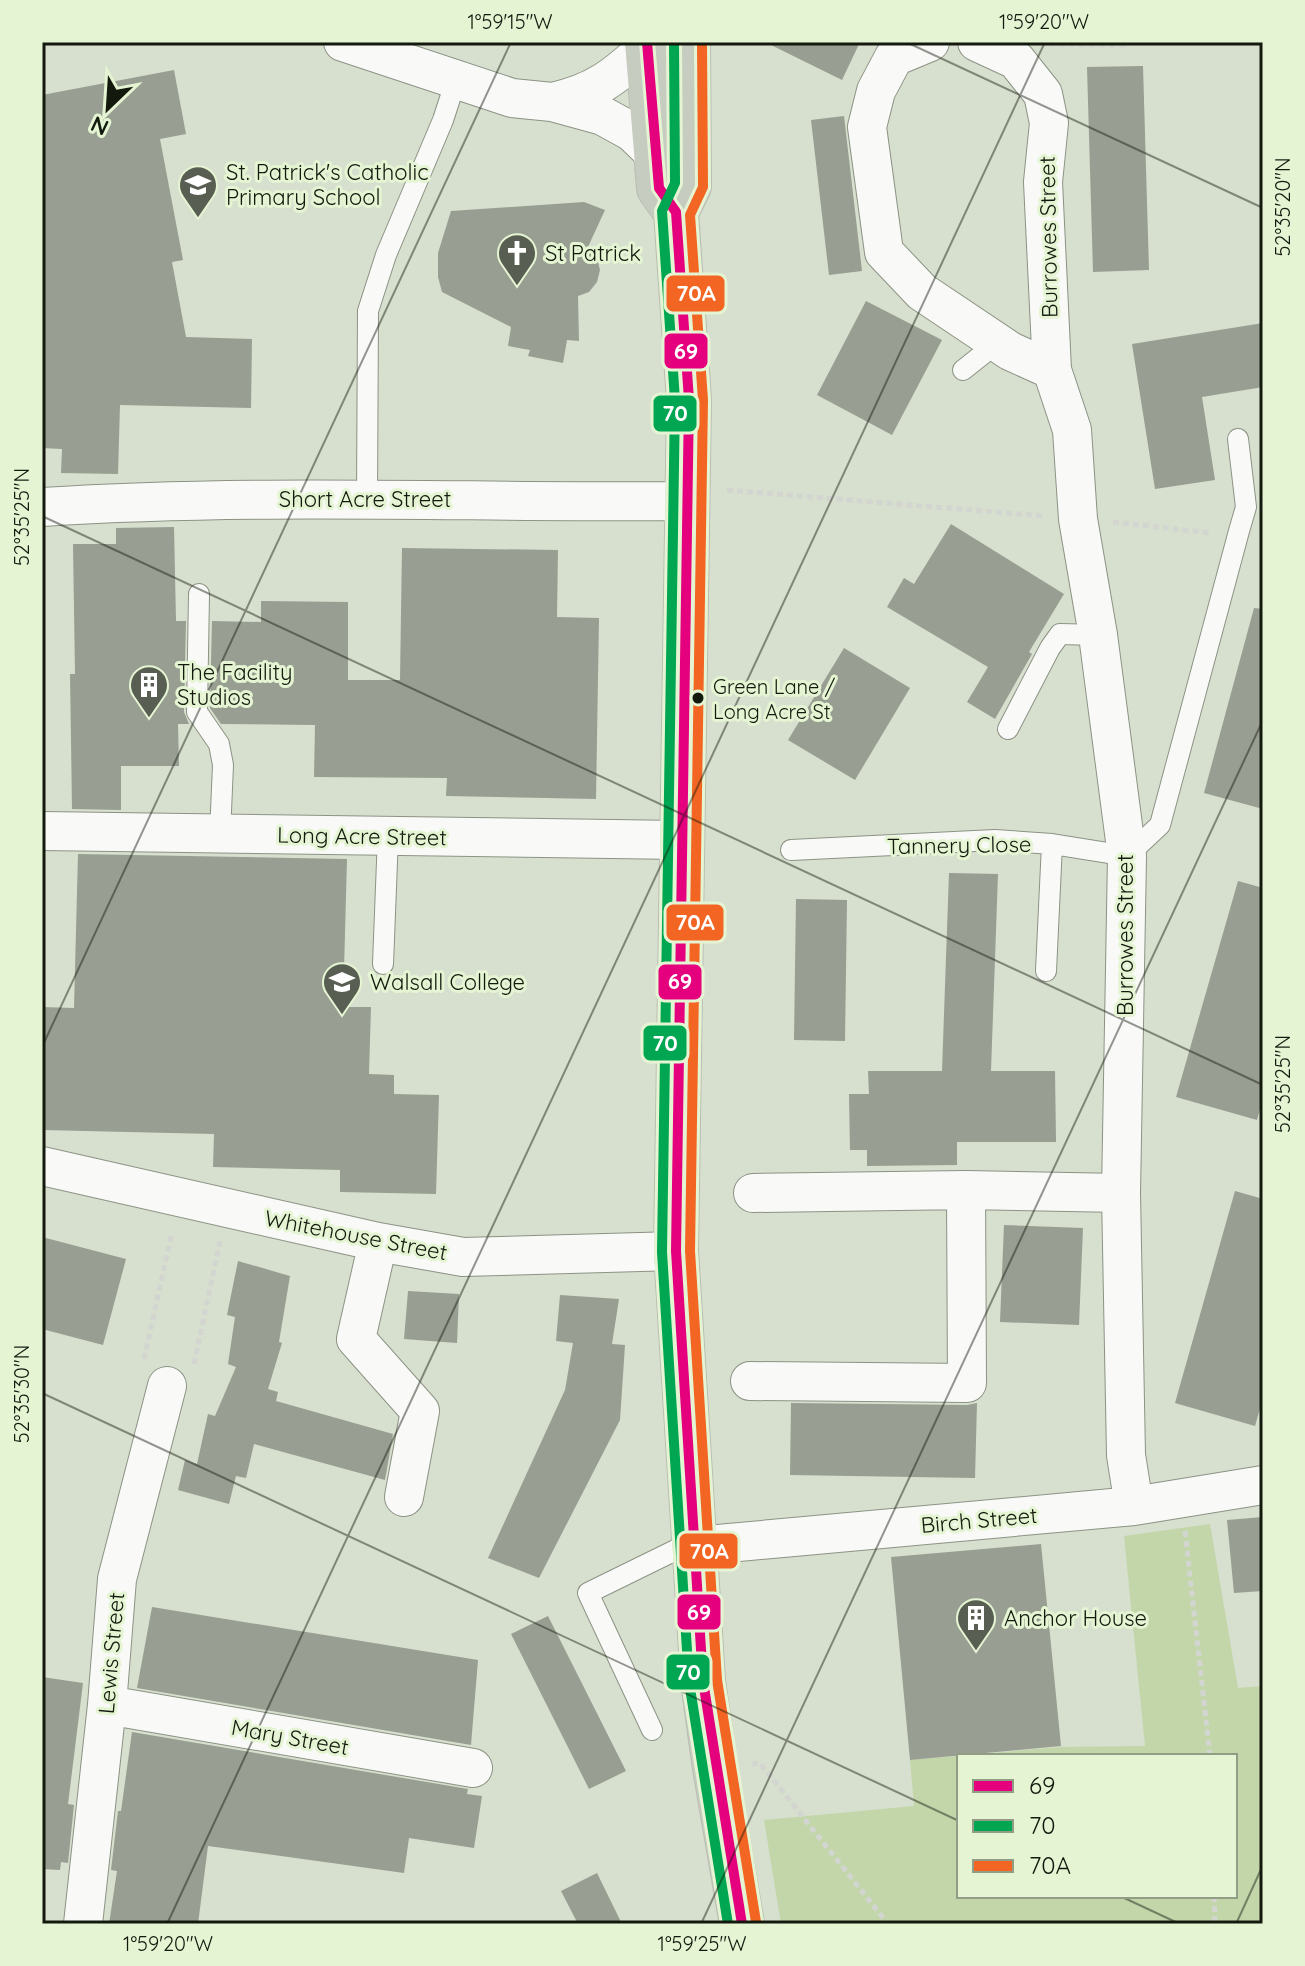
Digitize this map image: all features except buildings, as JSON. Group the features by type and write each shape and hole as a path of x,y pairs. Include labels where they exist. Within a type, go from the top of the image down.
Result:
{"highway":[{"path":"661,44 656,155 659,188 676,212"},
{"path":"661,44 689,186 676,212 689,400 676,1251 703,1681 742,1924"}],"street":[{"path":"343,42 512,98 552,102 603,116 632,132 656,155"},
{"path":"930,42 894,57 876,91 867,127 884,252 922,292 997,343 1052,370"},
{"name":"Burrowes Street","path":"977,42 1016,60 1043,94 1049,123 1043,182 1052,370 1072,430 1078,519 1098,635 1127,856 1121,1193 1126,1455 1134,1506"},
{"path":"552,102 578,97 606,83 661,44"},
{"name":"Short Acre Street","path":"42,507 113,503 688,494"},
{"name":"Long Acre Street","path":"42,831 681,840"},
{"name":"Whitehouse Street","path":"42,1166 378,1242 463,1257 676,1251"},
{"path":"753,1193 966,1190 1121,1193"},
{"path":"750,1381 967,1383 966,1190"},
{"path":"378,1242 356,1339 420,1411 404,1497"},
{"name":"Lewis Street","path":"83,1924 107,1705 117,1579 167,1386"},
{"name":"Birch Street","path":"694,1544 1134,1506 1263,1485"},
{"name":"Mary Street","path":"107,1705 473,1768"}],"lane":[{"path":"367,499 368,311 386,255 443,120 456,80"},
{"path":"963,370 997,343"},
{"path":"1127,856 1160,825 1246,507 1238,439"},
{"path":"199,594 197,712 219,744 223,765 220,834"},
{"path":"1008,729 1060,634 1098,635"},
{"path":"383,964 388,836"},
{"name":"Tannery Close","path":"791,850 995,840 1052,844 1127,856"},
{"path":"1046,971 1052,844"},
{"path":"652,1730 588,1593 694,1544"}],"path":[{"path":"1022,68 1044,44 1127,45 1127,42"},
{"path":"688,494 1078,519 1238,536"},
{"path":"180,1197 142,1364 167,1386 193,1367 227,1209"},
{"path":"1181,1498 1210,1754"},
{"path":"715,1768 760,1763 888,1924"},
{"path":"1214,1898 1215,1924"}],"green space":[{"path":"1210,1524 1238,1688 1263,1686 1263,1924 781,1924 764,1820 914,1806 910,1760 957,1756 957,1898 1237,1898 1237,1754 980,1754 1061,1747 1145,1746 1124,1536"}],"transit line":[{"name":"69","path":"647,42 659,188 676,212 689,400 676,1251 703,1681 742,1924"},
{"name":"70","path":"674,42 675,183 662,211 675,400 662,1252 689,1682 728,1924"},
{"name":"70A","path":"702,42 703,187 690,215 703,400 690,1251 717,1680 756,1922"}],"place":[{"name":"St. Patrick's Catholic Primary School","path":"198,219"},
{"name":"St Patrick","path":"517,287"},
{"name":"Green Lane / Long Acre St","path":"698,698"},
{"name":"The Facility Studios","path":"149,719"},
{"name":"Walsall College","path":"342,1016"},
{"name":"Anchor House","path":"976,1652"}]}
